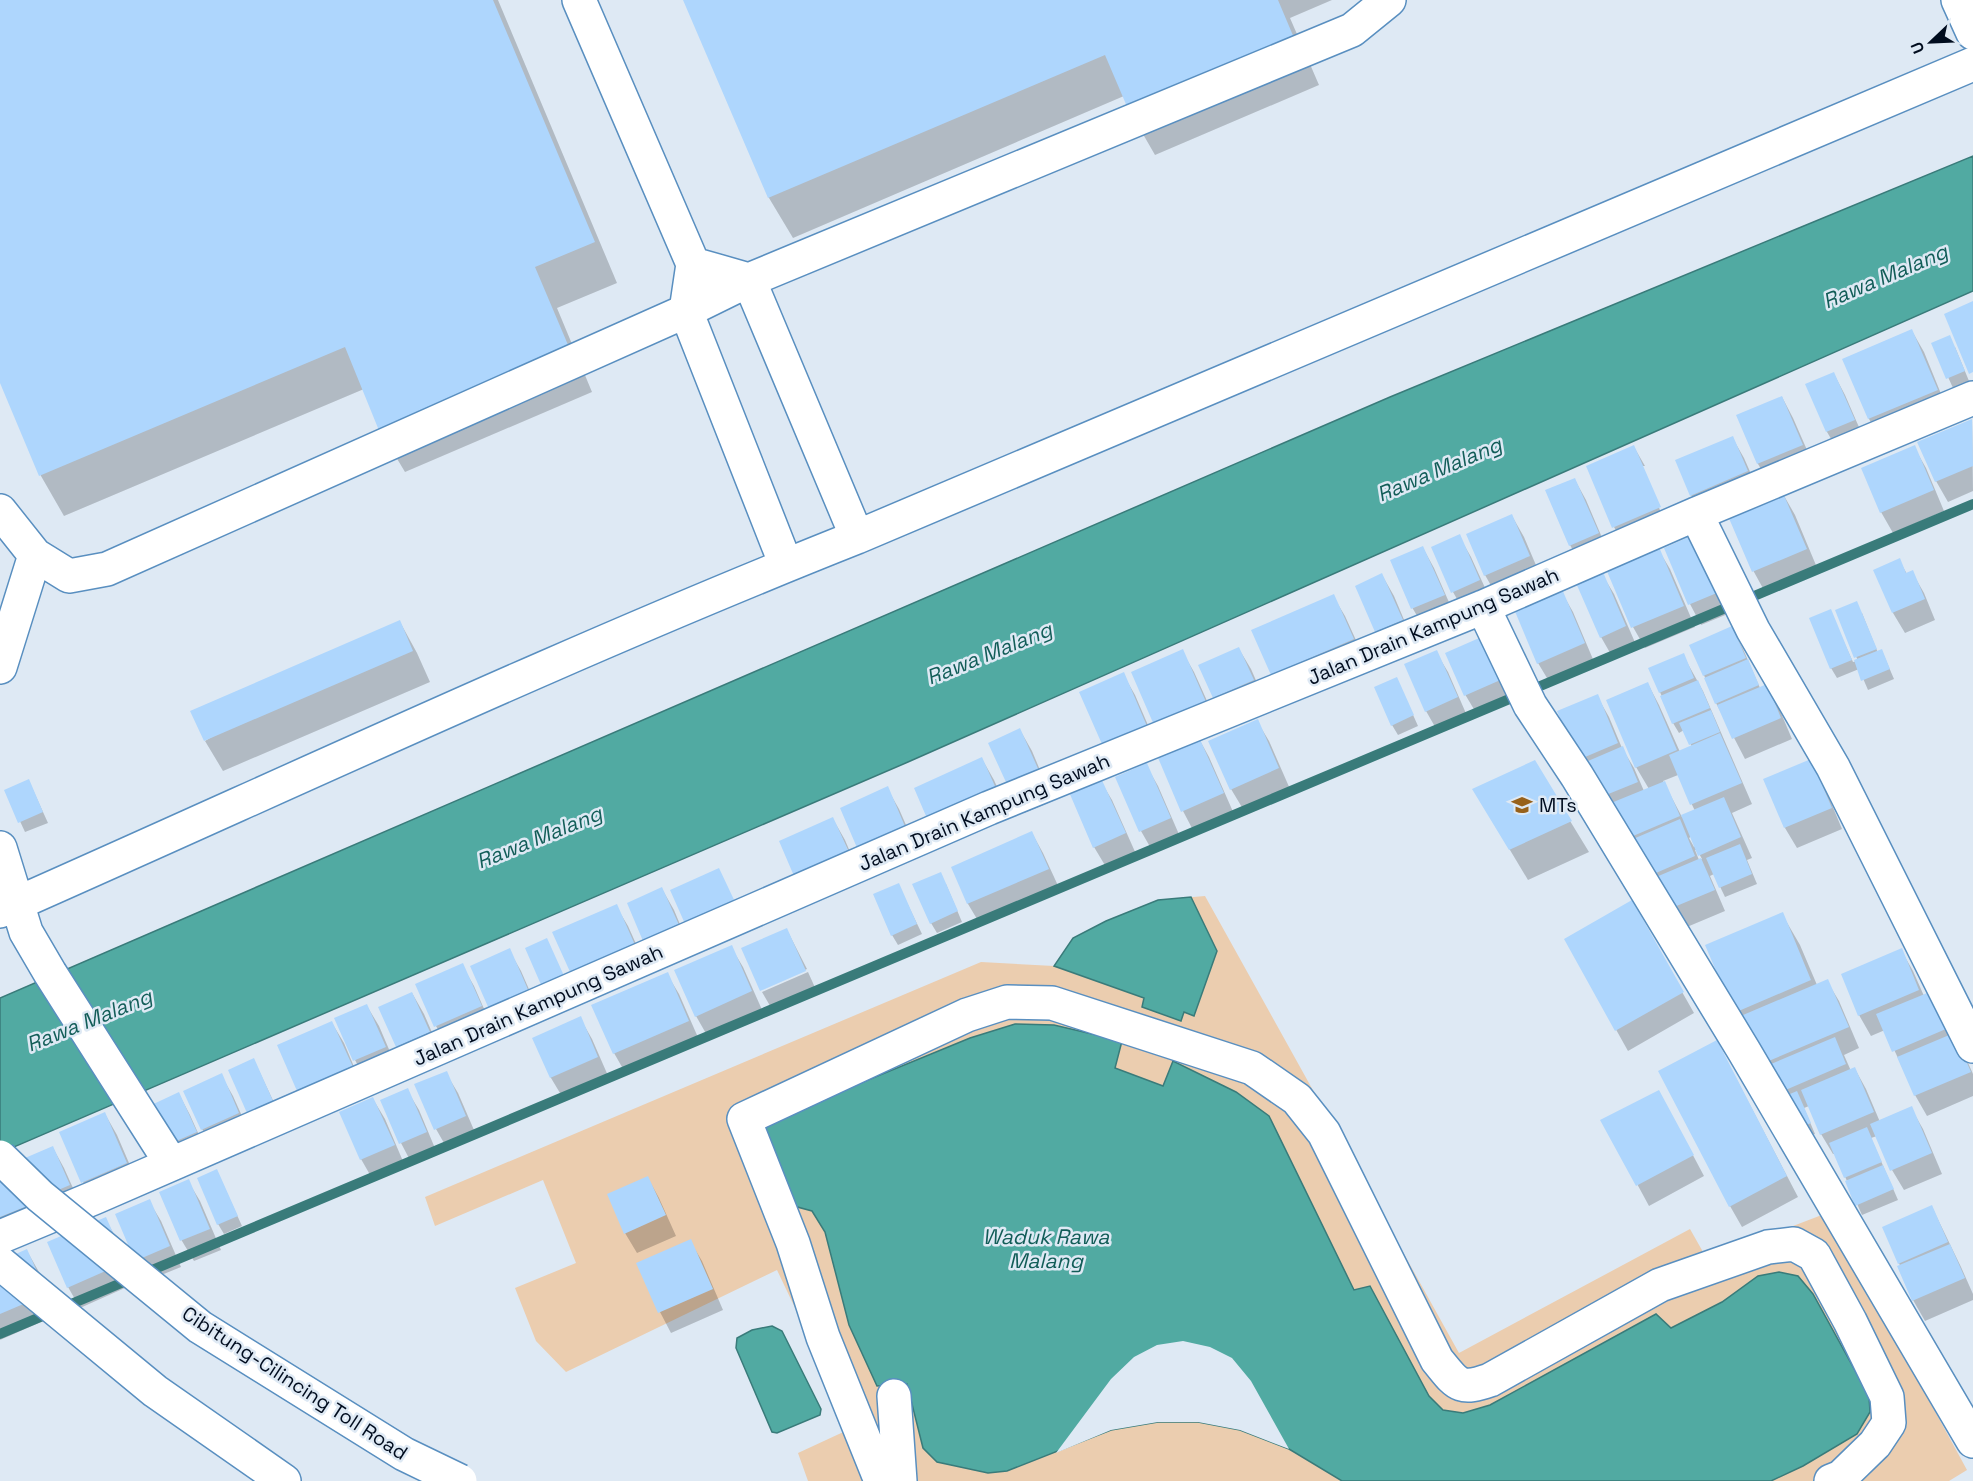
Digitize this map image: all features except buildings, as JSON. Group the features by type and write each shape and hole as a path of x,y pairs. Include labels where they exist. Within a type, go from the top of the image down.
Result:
{"main road":[{"path":"579,0 693,264 686,311 786,565"},
{"path":"0,511 35,555 69,576 107,569 686,311 749,280 1352,30 1389,0"},
{"path":"1958,0 1973,33"},
{"path":"14,915 459,705 1973,64"},
{"path":"693,264 749,280"},
{"path":"749,280 857,537"},
{"name":"Jalan Drain Kampung Sawah","path":"0,1237 989,808 1484,607 1696,514 1973,398"},
{"path":"1696,514 1753,630 1833,766 1973,1046"},
{"path":"0,667 35,555"},
{"path":"1484,607 1530,705 1577,776 1738,1041 1973,1441"},
{"path":"0,848 14,915 171,1164"},
{"path":"881,1481 823,1337 793,1243 744,1119 967,1015 1007,1002 1052,1003 1252,1068 1297,1099 1324,1133 1437,1360 1457,1384 1472,1386 1490,1380 1660,1285 1768,1247 1794,1244 1814,1255 1850,1321 1887,1397 1889,1423 1875,1444 1841,1477 1831,1481"},
{"name":"Cibitung-Cilincing Toll Road","path":"0,1157 40,1196 200,1327 404,1454 460,1481"},
{"path":"0,1263 155,1391 284,1481"},
{"path":"1850,1321 1892,1302"},
{"path":"894,1396 900,1481"}],"shaded area":[{"path":"1205,896 1459,1353 1690,1229 1707,1259 1827,1213 1967,1470 1949,1481 808,1481 798,1453 852,1428 777,1270 566,1372 536,1341 515,1288 576,1263 543,1180 435,1226 425,1197 981,962 1054,966 1073,938 1106,921 1158,900"}],"water":[{"name":"Rawa Malang","path":"1973,156 1973,291 908,762 0,1153 0,998 1390,397"},
{"path":"1191,897 1217,951 1194,1016 1184,1012 1181,1021 1142,1007 1144,998 1054,966 1073,938 1106,921 1158,900"},
{"name":"Waduk Rawa Malang","path":"1015,1024 1054,1025 1122,1041 1115,1068 1163,1086 1173,1061 1236,1092 1269,1116 1354,1290 1370,1286 1429,1396 1443,1410 1463,1413 1490,1405 1656,1314 1671,1328 1722,1302 1758,1276 1779,1272 1798,1276 1813,1294 1869,1396 1870,1412 1857,1434 1803,1466 1771,1481 1342,1481 1289,1449 1240,1430 1198,1422 1158,1422 1111,1430 1007,1471 988,1473 937,1462 923,1448 907,1384 877,1386 849,1325 825,1232 812,1211 790,1205 756,1126 970,1038"},
{"path":"772,1326 782,1331 821,1409 820,1415 777,1433 772,1432 736,1348 737,1338 752,1330"}],"pier":[{"path":"1183,1341 1210,1347 1232,1358 1251,1381 1289,1449 1240,1430 1198,1422 1158,1422 1111,1430 1056,1453 1111,1379 1134,1357 1157,1345"}],"waterway":[{"path":"0,1334 1973,504"}],"place":[{"name":"MTs","path":"1522,805"}]}
